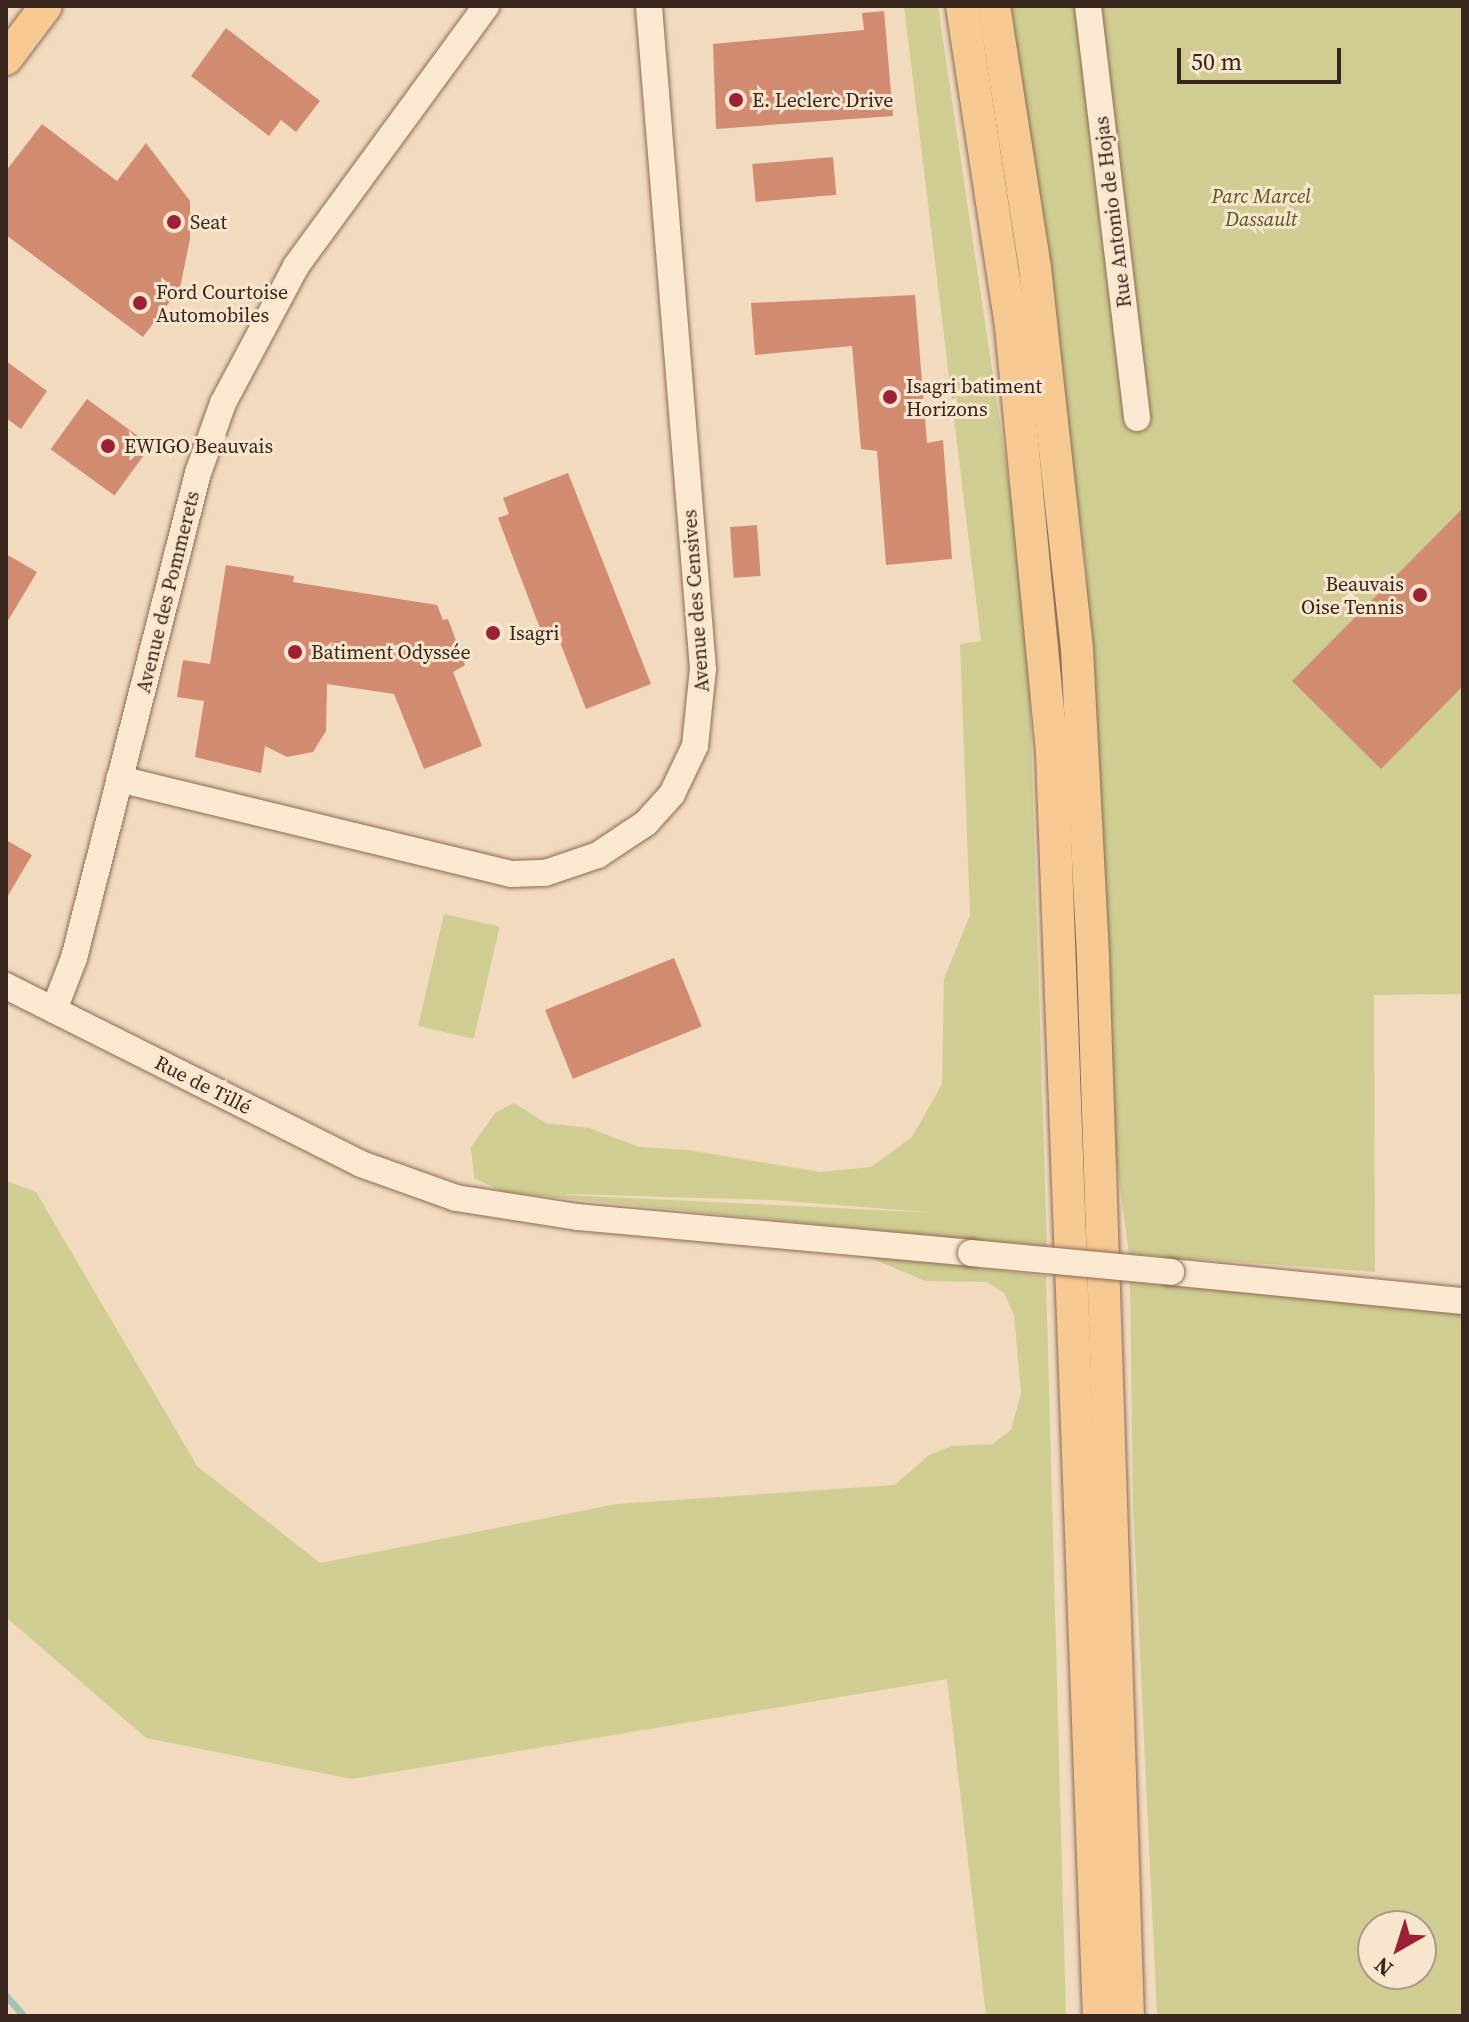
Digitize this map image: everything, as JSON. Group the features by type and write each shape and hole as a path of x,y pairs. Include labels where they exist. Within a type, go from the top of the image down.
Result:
{"main road":[{"path":"6,36 29,6"},
{"path":"6,59 46,6"},
{"path":"946,6 988,158"},
{"path":"962,6 988,158 1031,497 1054,779 1099,2016"},
{"path":"994,6 1035,268 1077,650 1093,958 1128,2016"}],"street":[{"name":"Avenue des Pommerets","path":"54,1010 74,958 198,473 244,356 313,240 486,6"},
{"name":"Avenue des Censives","path":"119,779 511,874 545,873 598,855 632,835 672,794 695,746 703,679 649,6"},
{"name":"Rue Antonio de Hojas","path":"1088,6 1137,418"},
{"name":"Rue de Tillé","path":"6,986 402,1181 456,1198 549,1214 1463,1301"}],"green space":[{"path":"904,6 938,6 1027,605 1047,1248 504,1192 474,1178 471,1147 495,1113 514,1103 546,1123 589,1128 639,1147 688,1150 820,1172 871,1167 912,1137 942,1084 944,979 970,915 960,644 981,641","holes":["566,1194 773,1200 939,1213"]},
{"name":"Parc Marcel Dassault","path":"1011,6 1463,6 1463,994 1374,995 1375,1272 1129,1254 1114,1142 1086,566"},
{"path":"444,914 500,927 474,1039 418,1026"},
{"path":"6,1181 36,1192 197,1466 320,1563 616,1504 895,1485 929,1455 952,1446 993,1444 1011,1430 1021,1393 1014,1315 1004,1293 987,1282 925,1281 864,1255 1046,1276 1066,2016 986,2016 947,1679 352,1779 146,1738 6,1617"},
{"path":"1130,1282 1463,1312 1463,2016 1157,2016 1133,1504"}],"building":[{"path":"884,11 893,116 716,129 713,44 864,30 862,13"},
{"path":"226,28 320,101 296,132 281,120 269,136 191,76"},
{"path":"42,124 117,181 146,143 190,201 190,239 180,288 143,337 6,235 6,171"},
{"path":"833,157 836,195 756,202 752,164"},
{"name":"Isagri batiment Horizons","path":"915,295 927,443 943,440 952,559 886,565 877,451 861,449 852,346 755,355 751,303"},
{"path":"6,361 47,391 21,429 6,418"},
{"path":"87,399 151,445 114,496 51,449"},
{"path":"568,473 651,684 586,709 556,632 543,636 498,518 509,514 503,498"},
{"name":"Beauvais Oise Tennis","path":"1463,508 1463,686 1381,769 1292,681"},
{"path":"757,525 761,576 734,578 730,527"},
{"path":"6,554 37,572 6,624"},
{"name":"Batiment Odyssée","path":"226,565 294,576 293,582 437,605 443,620 448,619 465,665 453,672 482,746 424,769 394,694 327,684 326,731 313,752 287,757 265,746 261,773 195,757 204,701 177,697 183,660 210,664"},
{"path":"6,840 32,855 6,899"},
{"path":"674,958 702,1027 573,1079 545,1010"}],"waterway":[{"path":"6,1996 24,2016"}],"place":[{"name":"E. Leclerc Drive","path":"736,100"},
{"name":"Seat","path":"174,222"},
{"name":"Ford Courtoise Automobiles","path":"140,303"},
{"name":"Isagri batiment Horizons","path":"890,397"},
{"name":"EWIGO Beauvais","path":"108,446"},
{"name":"Beauvais Oise Tennis","path":"1420,595"},
{"name":"Isagri","path":"493,633"},
{"name":"Batiment Odyssée","path":"295,652"}]}
